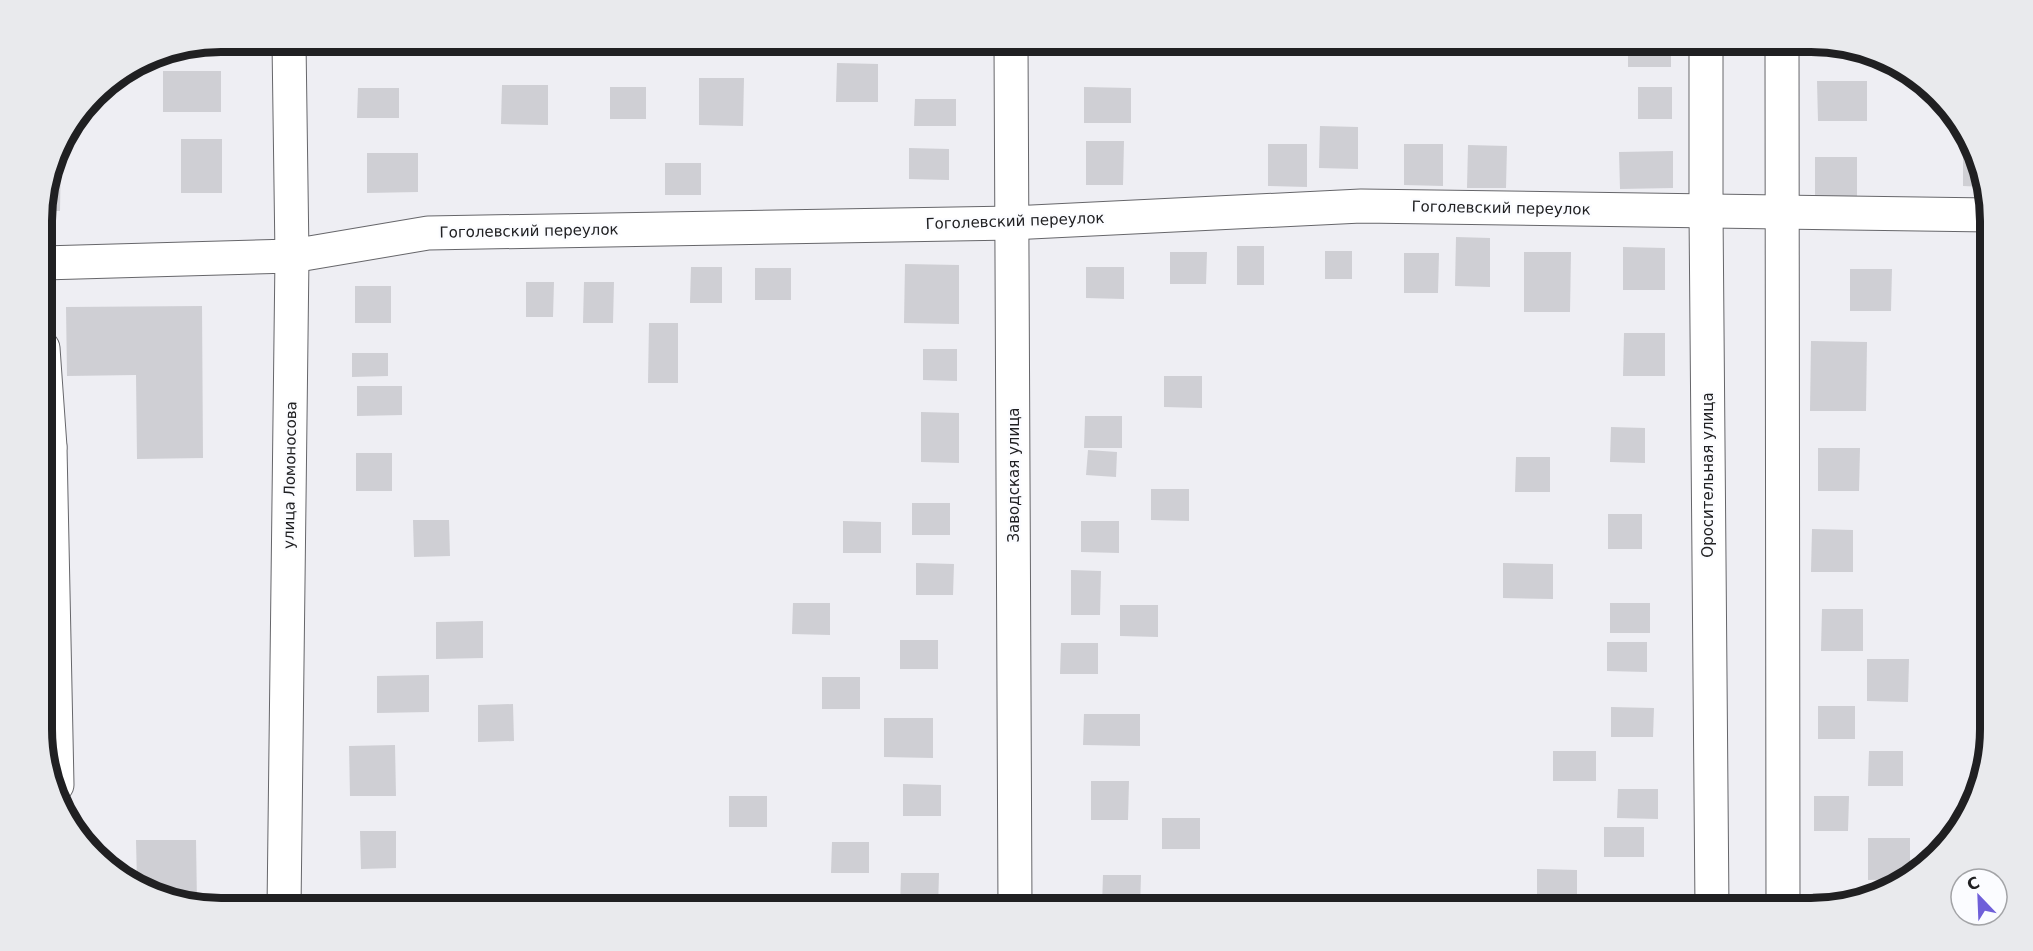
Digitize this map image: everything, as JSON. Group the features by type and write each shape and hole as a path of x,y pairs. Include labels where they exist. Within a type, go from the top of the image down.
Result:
{"street":[{"name":"Заводская улица","path":"1011,52 1015,898"},
{"name":"Оросительная улица","path":"1706,52 1712,898"},
{"path":"1782,52 1783,898"},
{"name":"улица Ломоносова","path":"284,898 292,256 289,53"},
{"name":"Гоголевский переулок","path":"53,263 292,256 428,232 1013,223 1360,206 1980,215"},
{"path":"52,623 56,764"}],"building":[{"path":"1628,52 1671,52 1671,67 1628,67"},
{"path":"837,63 878,64 878,102 836,102"},
{"path":"163,71 221,71 221,112 163,112"},
{"path":"699,78 744,78 743,126 699,125"},
{"path":"1817,81 1867,81 1867,121 1818,121"},
{"path":"502,85 548,85 548,125 501,124"},
{"path":"610,87 646,87 646,119 610,119"},
{"path":"1084,87 1131,88 1131,123 1084,123"},
{"path":"1638,87 1672,87 1672,119 1638,119"},
{"path":"358,88 399,88 399,118 357,118"},
{"path":"915,99 956,99 956,126 914,126"},
{"path":"1320,126 1358,127 1358,169 1319,168"},
{"path":"181,139 222,139 222,193 181,193"},
{"path":"1086,141 1124,141 1123,185 1086,185"},
{"path":"1268,144 1307,144 1307,187 1268,186"},
{"path":"1404,144 1443,144 1443,186 1404,185"},
{"path":"1468,145 1507,146 1506,188 1467,188"},
{"path":"1963,147 1977,187 1963,186"},
{"path":"909,148 949,149 949,180 909,179"},
{"path":"1673,151 1673,188 1620,189 1619,152"},
{"path":"367,153 418,153 418,192 367,193"},
{"path":"1815,157 1857,157 1857,196 1815,197"},
{"path":"665,163 701,163 701,195 665,195"},
{"path":"61,170 60,211 53,211"},
{"path":"1456,237 1490,238 1490,287 1455,286"},
{"path":"1237,246 1264,246 1264,285 1237,285"},
{"path":"1623,247 1665,248 1665,290 1623,290"},
{"path":"1325,251 1352,251 1352,279 1325,279"},
{"path":"1170,252 1207,252 1206,284 1170,284"},
{"path":"1524,252 1571,252 1570,312 1524,312"},
{"path":"1404,253 1439,253 1438,293 1404,293"},
{"path":"905,264 959,265 959,324 904,323"},
{"path":"691,267 722,267 722,303 690,303"},
{"path":"1086,267 1124,267 1124,299 1086,298"},
{"path":"755,268 791,268 791,300 755,300"},
{"path":"1850,269 1892,269 1891,311 1850,311"},
{"path":"526,282 554,282 553,317 526,317"},
{"path":"584,282 614,282 613,323 583,323"},
{"path":"355,286 391,286 391,323 355,323"},
{"path":"202,306 203,458 137,459 136,375 67,376 66,307"},
{"path":"649,323 678,323 678,383 648,383"},
{"path":"1624,333 1665,333 1665,376 1623,376"},
{"path":"1811,341 1867,342 1866,411 1810,411"},
{"path":"923,349 957,349 957,381 923,380"},
{"path":"352,353 388,353 388,376 352,377"},
{"path":"1164,376 1202,376 1202,408 1164,407"},
{"path":"357,386 402,386 402,415 357,416"},
{"path":"921,412 959,413 959,463 921,462"},
{"path":"1085,416 1122,416 1122,448 1084,448"},
{"path":"1611,427 1645,428 1645,463 1610,462"},
{"path":"1818,448 1860,448 1859,491 1818,491"},
{"path":"1088,450 1117,452 1116,477 1086,475"},
{"path":"356,453 392,453 392,491 356,491"},
{"path":"1516,457 1550,457 1550,492 1515,492"},
{"path":"1151,489 1189,489 1189,521 1151,520"},
{"path":"912,503 950,503 950,535 912,535"},
{"path":"1608,514 1642,514 1642,549 1608,549"},
{"path":"413,520 449,520 450,556 414,557"},
{"path":"843,521 881,522 881,553 843,553"},
{"path":"1081,521 1119,521 1119,553 1081,552"},
{"path":"1812,529 1853,530 1853,572 1811,572"},
{"path":"916,563 954,564 953,595 916,595"},
{"path":"1503,563 1553,564 1553,599 1503,598"},
{"path":"1071,570 1101,571 1100,615 1071,615"},
{"path":"793,603 830,603 830,635 792,634"},
{"path":"1610,603 1650,603 1650,633 1610,633"},
{"path":"1120,605 1158,605 1158,637 1120,636"},
{"path":"1822,609 1863,609 1863,651 1821,651"},
{"path":"483,621 483,658 436,659 436,622"},
{"path":"900,640 938,640 938,669 900,669"},
{"path":"1607,642 1647,642 1647,672 1607,671"},
{"path":"1061,643 1098,643 1098,674 1060,674"},
{"path":"1867,659 1909,659 1908,702 1867,701"},
{"path":"429,675 429,712 377,713 377,676"},
{"path":"822,677 860,677 860,709 822,709"},
{"path":"513,704 514,741 478,742 478,705"},
{"path":"1818,706 1855,706 1855,739 1818,739"},
{"path":"1611,707 1654,708 1653,737 1611,737"},
{"path":"1084,714 1140,714 1140,746 1083,745"},
{"path":"884,718 933,718 933,758 884,757"},
{"path":"395,745 396,796 350,796 349,746"},
{"path":"1553,751 1596,751 1596,781 1553,781"},
{"path":"1869,751 1903,751 1903,786 1868,786"},
{"path":"1091,781 1129,781 1128,820 1091,820"},
{"path":"903,784 941,785 941,816 903,816"},
{"path":"1618,789 1658,789 1658,819 1617,818"},
{"path":"729,796 767,796 767,827 729,827"},
{"path":"1814,796 1849,796 1848,831 1814,831"},
{"path":"1162,818 1200,818 1200,849 1162,849"},
{"path":"1604,827 1644,827 1644,857 1604,857"},
{"path":"360,831 396,831 396,868 361,869"},
{"path":"1868,838 1910,838 1910,866 1889,880 1868,880"},
{"path":"136,840 196,840 197,896 167,890 137,876"},
{"path":"832,842 869,842 869,873 831,873"},
{"path":"1537,869 1577,870 1577,898 1537,898"},
{"path":"901,873 939,873 938,898 900,898"},
{"path":"1103,875 1141,875 1140,898 1102,898"},
{"path":"1813,893 1848,893 1844,895 1813,898"}]}
